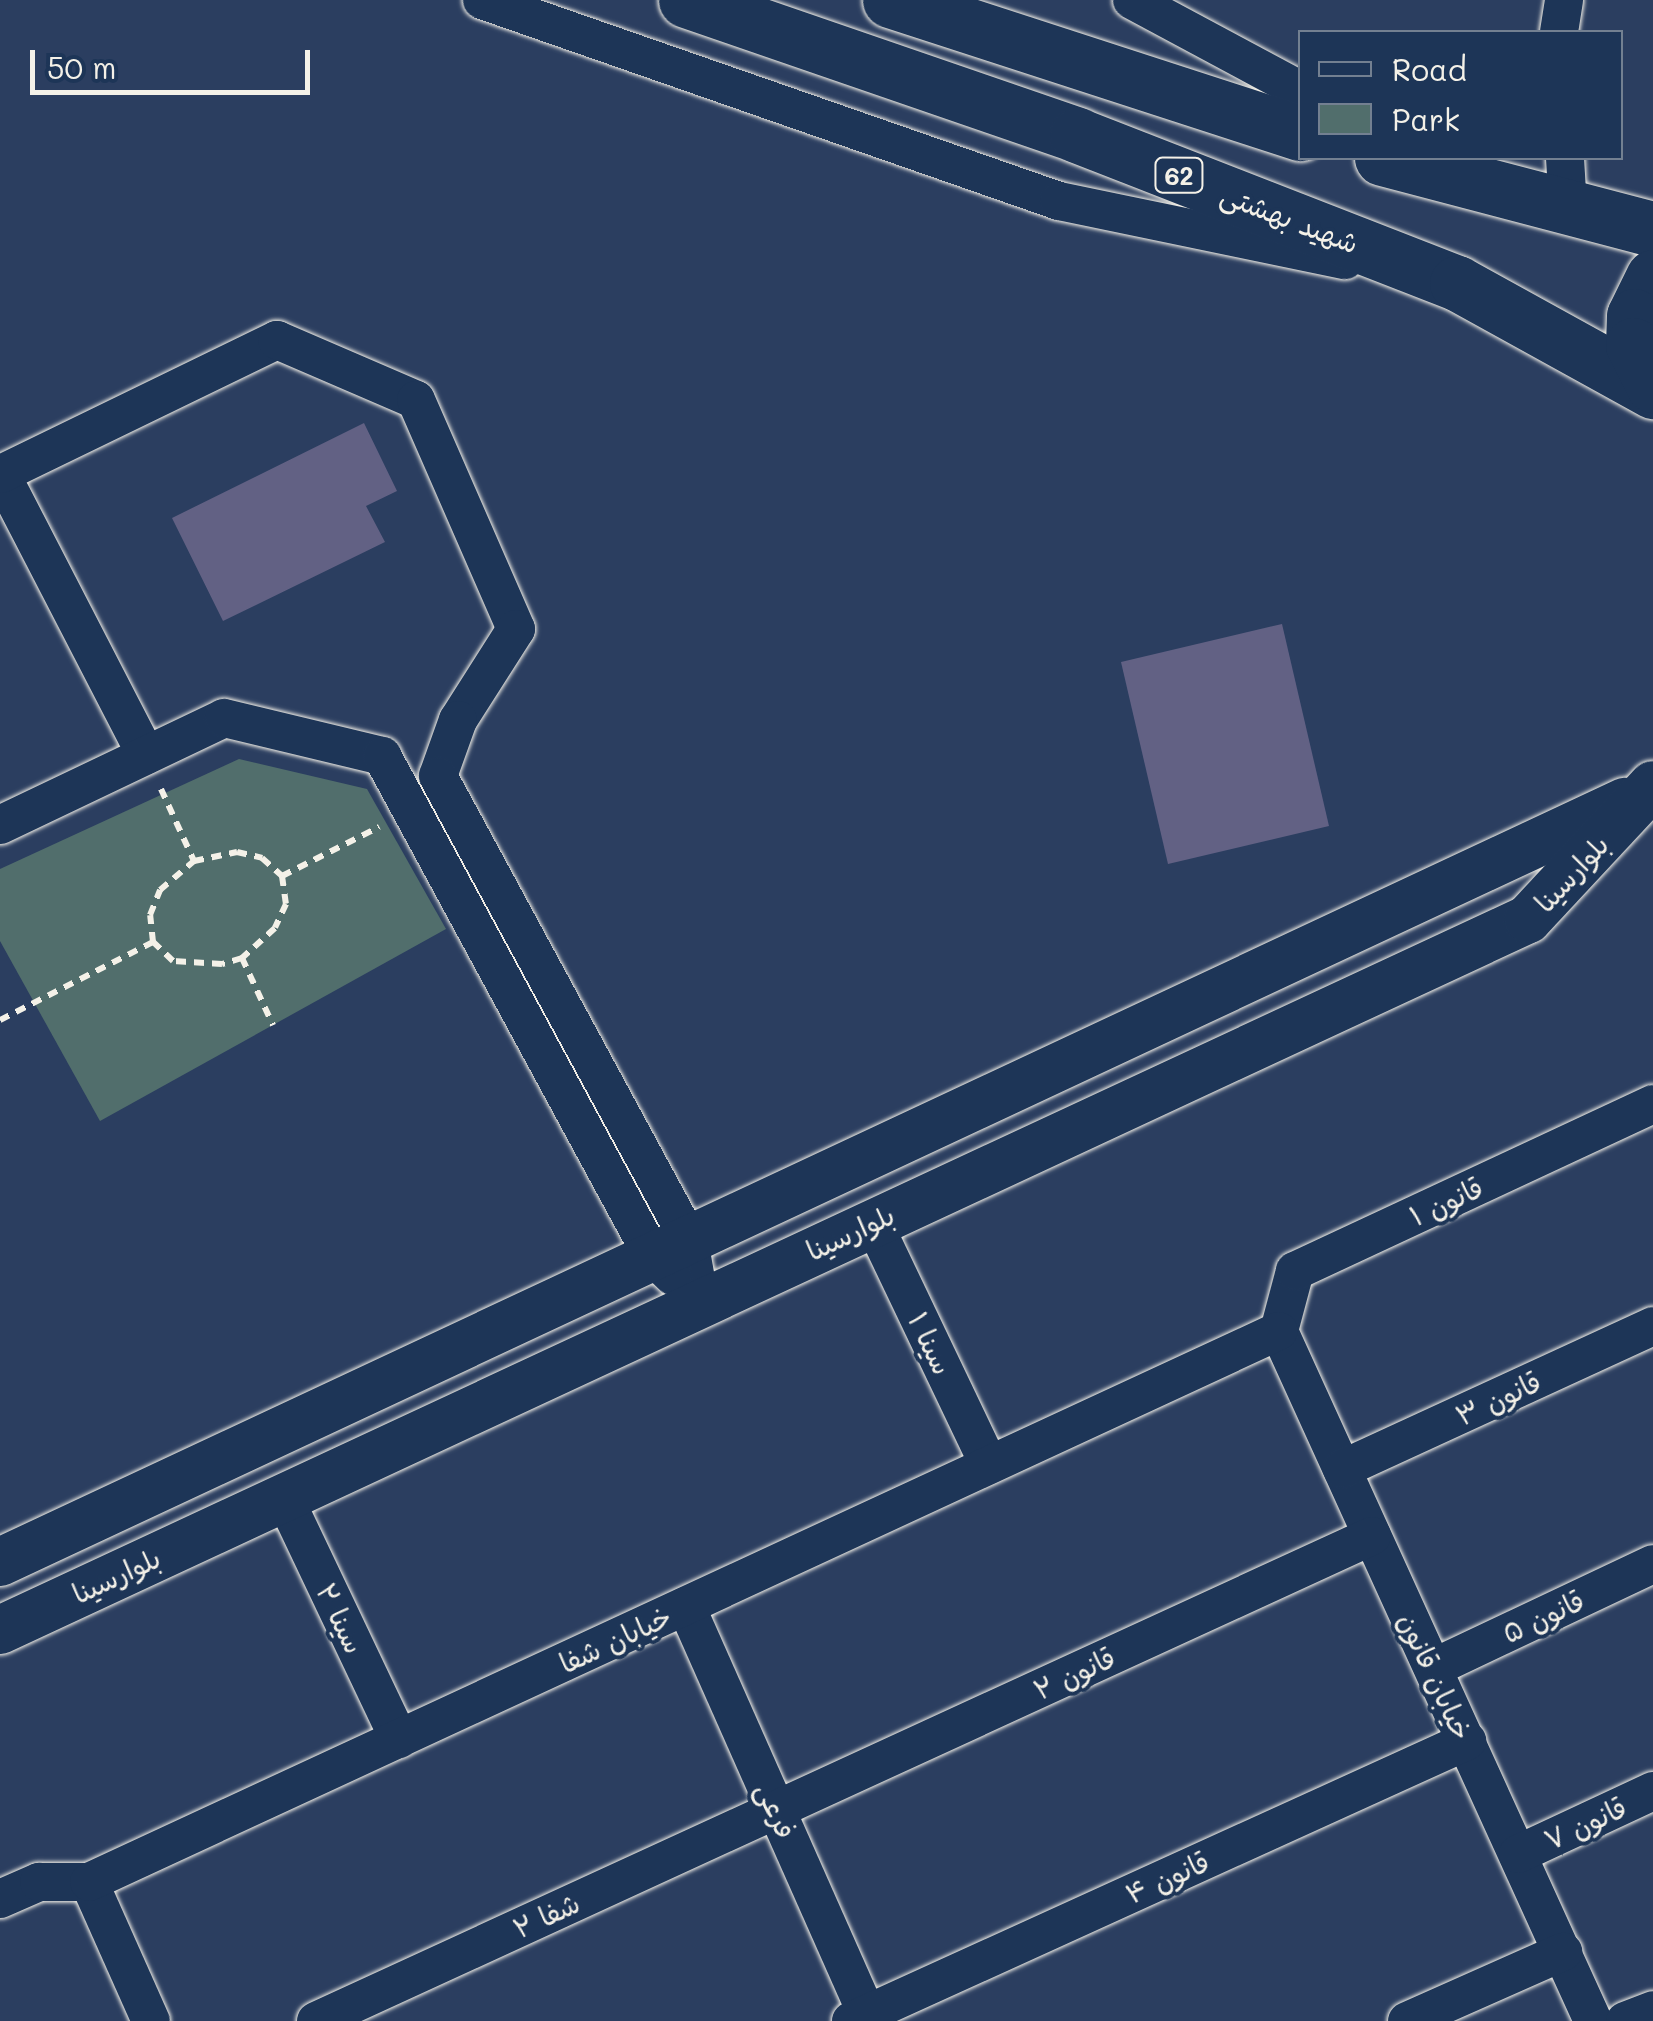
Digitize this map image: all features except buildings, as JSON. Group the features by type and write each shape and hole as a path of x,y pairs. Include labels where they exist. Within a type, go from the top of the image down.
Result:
{"highway":[{"name":"شهید بهشتی","path":"686,0 1077,136 1457,283 1653,388"},
{"path":"890,0 1298,132"},
{"path":"1389,160 1481,187 1566,183 1653,229"},
{"name":"62","path":"1653,277 1643,289 1634,331 1638,359 1653,388"}],"main road":[{"name":"بلوارسینا","path":"0,1562 1650,789"},
{"name":"بلوارسینا","path":"0,1630 1528,919 1650,789"}],"street":[{"path":"482,0 1059,201 1457,283"},
{"path":"1132,0 1298,89"},
{"path":"1559,30 1564,0"},
{"path":"1430,160 1481,187"},
{"path":"146,755 1,474 277,340 416,400 516,629 458,720 438,776 700,1302"},
{"path":"0,825 224,718 382,756 671,1248"},
{"name":"قانون ۱","path":"1279,1331 1295,1271 1653,1104"},
{"name":"سینا ۱","path":"873,1222 989,1465"},
{"name":"قانون ۳","path":"1342,1469 1653,1326"},
{"name":"خیابان شفا","path":"88,1882 1279,1331"},
{"name":"خیابان قانون","path":"1279,1331 1593,2021"},
{"name":"سینا ۲","path":"284,1497 399,1739"},
{"name":"قانون ۲","path":"776,1810 1372,1536"},
{"name":"قانون ۵","path":"1433,1668 1653,1564"},
{"name":"فرعی","path":"686,1606 776,1810 859,2017"},
{"name":"قانون ۴","path":"859,2017 1466,1741"},
{"name":"قانون ۷","path":"1518,1854 1653,1791"},
{"name":"شفا ۲","path":"316,2021 776,1810"},
{"path":"0,1899 39,1882 88,1882 152,2021"},
{"path":"1407,2021 1563,1952"},
{"path":"1625,2021 1653,2010"}],"path":[{"path":"146,755 194,861"},
{"path":"282,876 412,811"},
{"path":"237,852 262,858 282,876 286,904 275,928 242,958 198,967 173,961 153,942 150,914 160,890 194,861 237,852"},
{"path":"0,1020 153,942"},
{"path":"242,958 273,1025"}],"green space":[{"path":"239,759 367,789 446,929 100,1121 0,941 0,869"}]}
